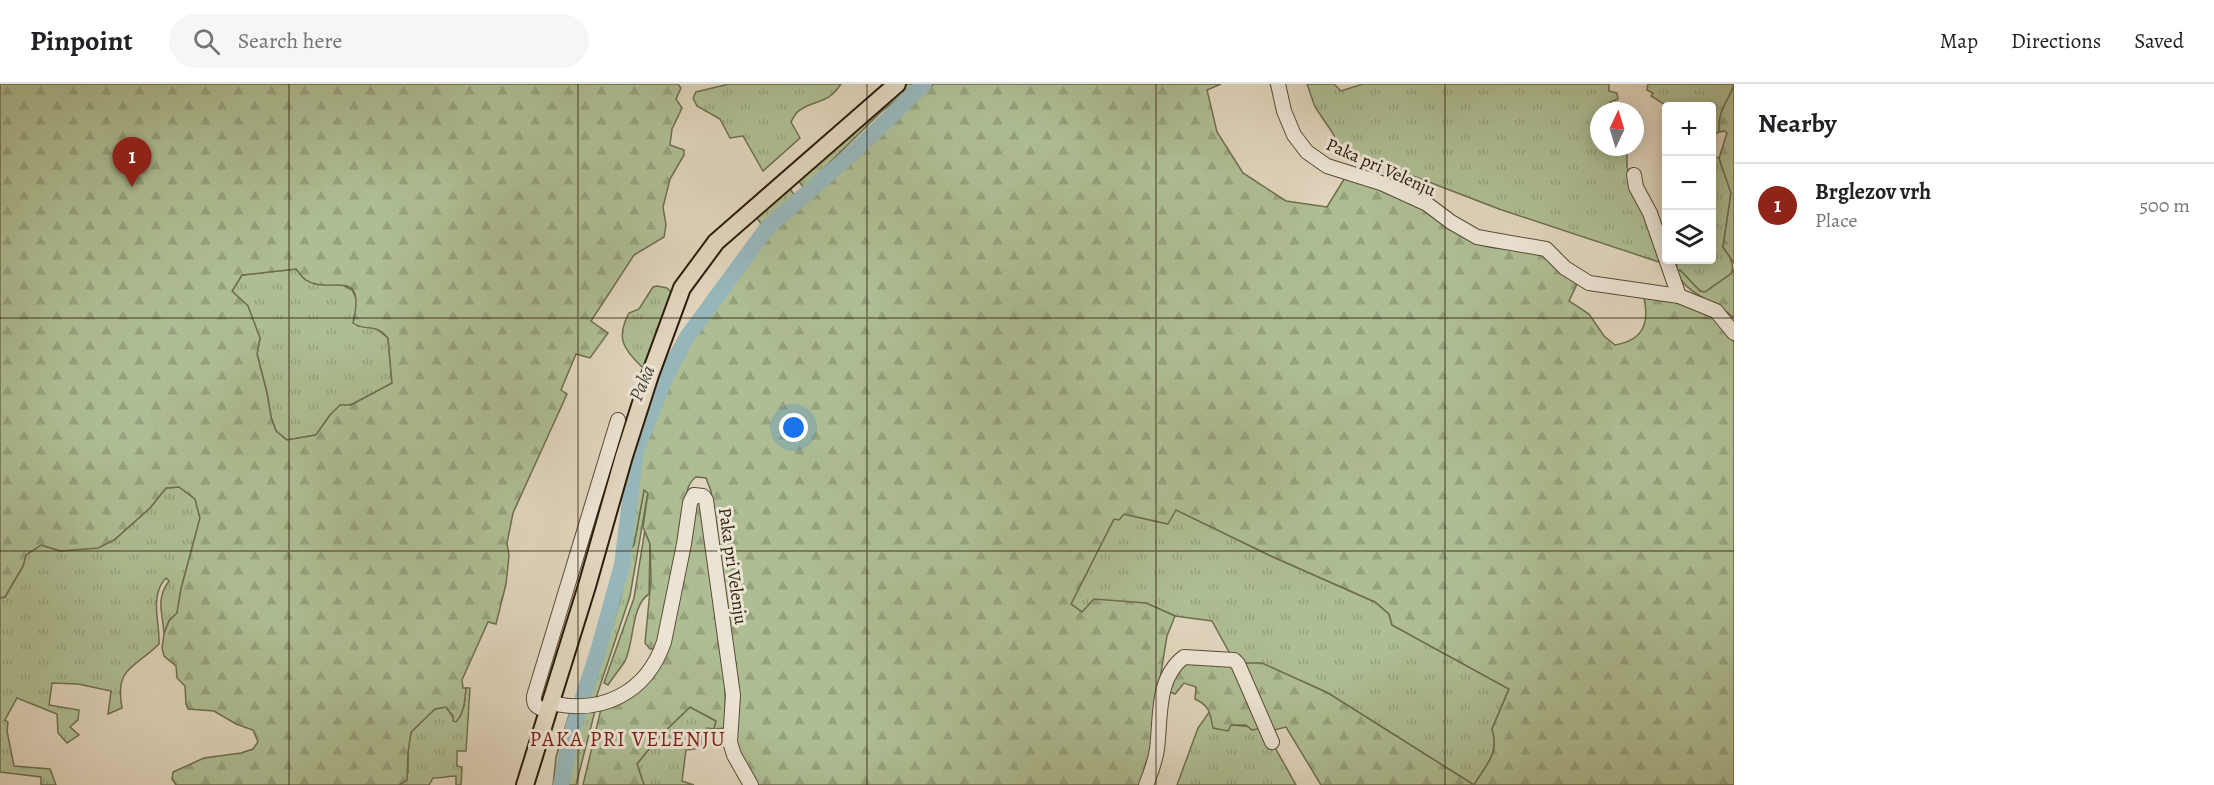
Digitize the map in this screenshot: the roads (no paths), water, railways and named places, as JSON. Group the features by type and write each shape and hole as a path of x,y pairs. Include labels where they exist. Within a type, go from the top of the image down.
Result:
{"main road":[{"path":"525,785 624,456 682,288 716,242 897,84"}],"street":[{"name":"Paka pri Velenju","path":"1278,84 1284,111 1294,135 1307,152 1327,166 1382,183 1427,204 1450,222 1477,237 1546,249 1565,268 1589,283 1679,296 1716,311 1734,333"},
{"path":"1634,175 1636,187 1650,213 1679,296"},
{"path":"550,707 536,706 534,696 618,420"},
{"name":"Paka pri Velenju","path":"550,707 610,701 639,684 649,674 659,658 672,609 690,503 694,495 703,496 706,500 733,695 730,742 734,756 751,785"},
{"path":"1146,785 1156,758 1158,714 1164,688 1172,670 1184,657 1234,660 1238,664 1272,741"}],"waterway":[{"name":"Paka","path":"561,785 573,728 599,648 622,565 636,451 667,374 687,337 767,228 856,150 924,84"}],"place":[{"name":"Brglezov vrh","path":"132,187"}],"district":[{"name":"PAKA PRI VELENJU","path":"628,739"}]}
